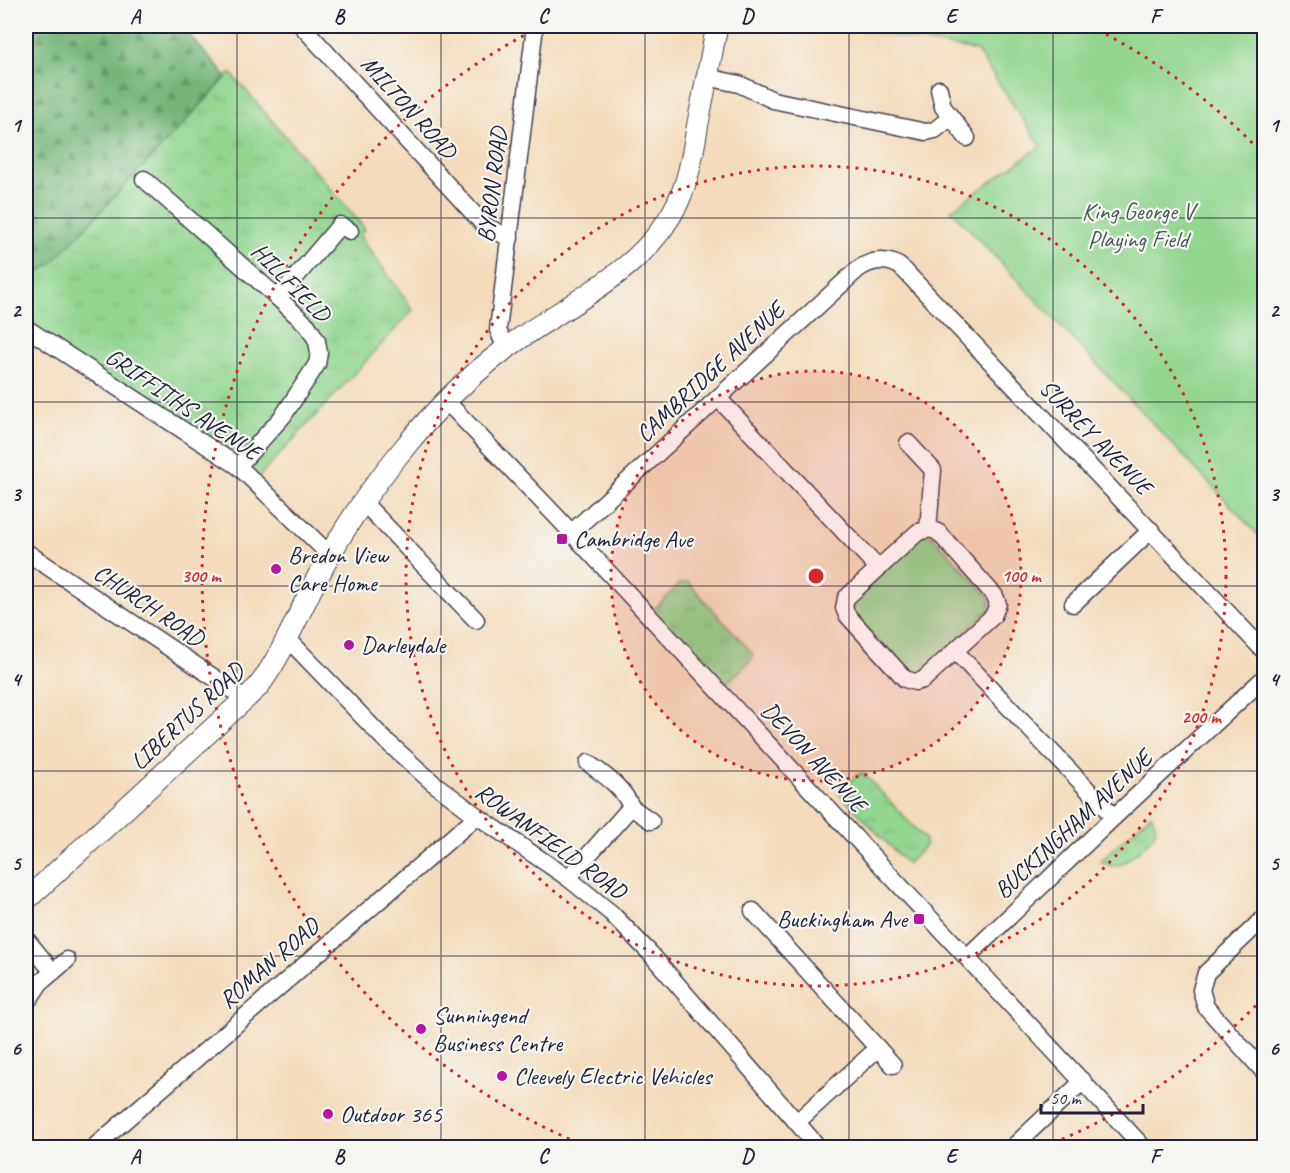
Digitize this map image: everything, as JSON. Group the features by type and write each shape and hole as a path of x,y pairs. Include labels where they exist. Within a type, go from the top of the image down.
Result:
{"street":[{"name":"MILTON ROAD","path":"302,26 485,226 510,238"},
{"name":"BYRON ROAD","path":"506,349 498,330 535,26"},
{"name":"LIBERTUS ROAD","path":"26,900 246,699 270,672 330,555 363,501 405,446 446,401 506,349 626,267 660,232 678,202 690,171 717,26"},
{"path":"707,76 739,84 773,100 926,132 935,130 951,117"},
{"path":"939,89 943,107 967,138"},
{"name":"HILLFIELD","path":"144,179 278,298 312,331 318,347 317,364 283,416 238,466"},
{"path":"278,298 339,225 350,231"},
{"name":"CAMBRIDGE AVENUE","path":"571,533 857,270 875,261 888,262"},
{"name":"SURREY AVENUE","path":"888,262 904,270 1264,651"},
{"name":"GRIFFITHS AVENUE","path":"26,328 238,466 330,555"},
{"path":"718,398 878,568"},
{"name":"DEVON AVENUE","path":"446,401 1144,1148"},
{"path":"908,443 933,470 928,529"},
{"path":"363,501 476,620"},
{"path":"928,529 939,533 997,599 997,608 993,616 923,680 915,682 905,679 847,615 844,608 846,598 878,568 918,532 928,529"},
{"path":"1073,604 1151,530"},
{"name":"CHURCH ROAD","path":"26,552 246,699"},
{"name":"ROWANFIELD ROAD","path":"288,639 384,739 432,782 477,816 568,878 610,913 643,946 819,1148"},
{"path":"956,652 1114,817"},
{"name":"BUCKINGHAM AVENUE","path":"967,957 1264,678"},
{"path":"588,763 627,796 631,807 651,821"},
{"path":"568,878 631,807"},
{"name":"ROMAN ROAD","path":"93,1148 477,816"},
{"path":"753,911 893,1065"},
{"path":"1264,918 1206,973 1201,990 1206,1007 1264,1072"},
{"path":"26,939 53,972"},
{"path":"26,1001 40,983 67,960"},
{"path":"797,1122 878,1048"},
{"path":"1012,1148 1083,1081"}],"green space":[{"path":"26,26 181,26 227,77 52,263 26,283"},
{"name":"King George V Playing Field","path":"839,26 1264,26 1264,541 951,210 1041,146 977,51"},
{"path":"231,73 365,229 359,235 413,310 255,481 26,328 26,283 52,263"},
{"path":"919,535 931,535 989,596 990,608 922,674 912,675 852,614 851,603"},
{"path":"688,582 753,654 752,659 718,691 648,615 681,583"},
{"path":"863,773 925,839 925,846 907,864 839,793 858,774"},
{"path":"1151,814 1155,832 1150,840 1119,865 1109,865 1100,861"}],"place":[{"name":"Cambridge Ave","path":"562,539"},
{"name":"Bredon View Care Home","path":"276,569"},
{"name":"Darleydale","path":"349,645"},
{"name":"Buckingham Ave","path":"919,919"},
{"name":"Sunningend Business Centre","path":"421,1029"},
{"name":"Cleevely Electric Vehicles","path":"502,1076"},
{"name":"Outdoor 365","path":"328,1114"}]}
